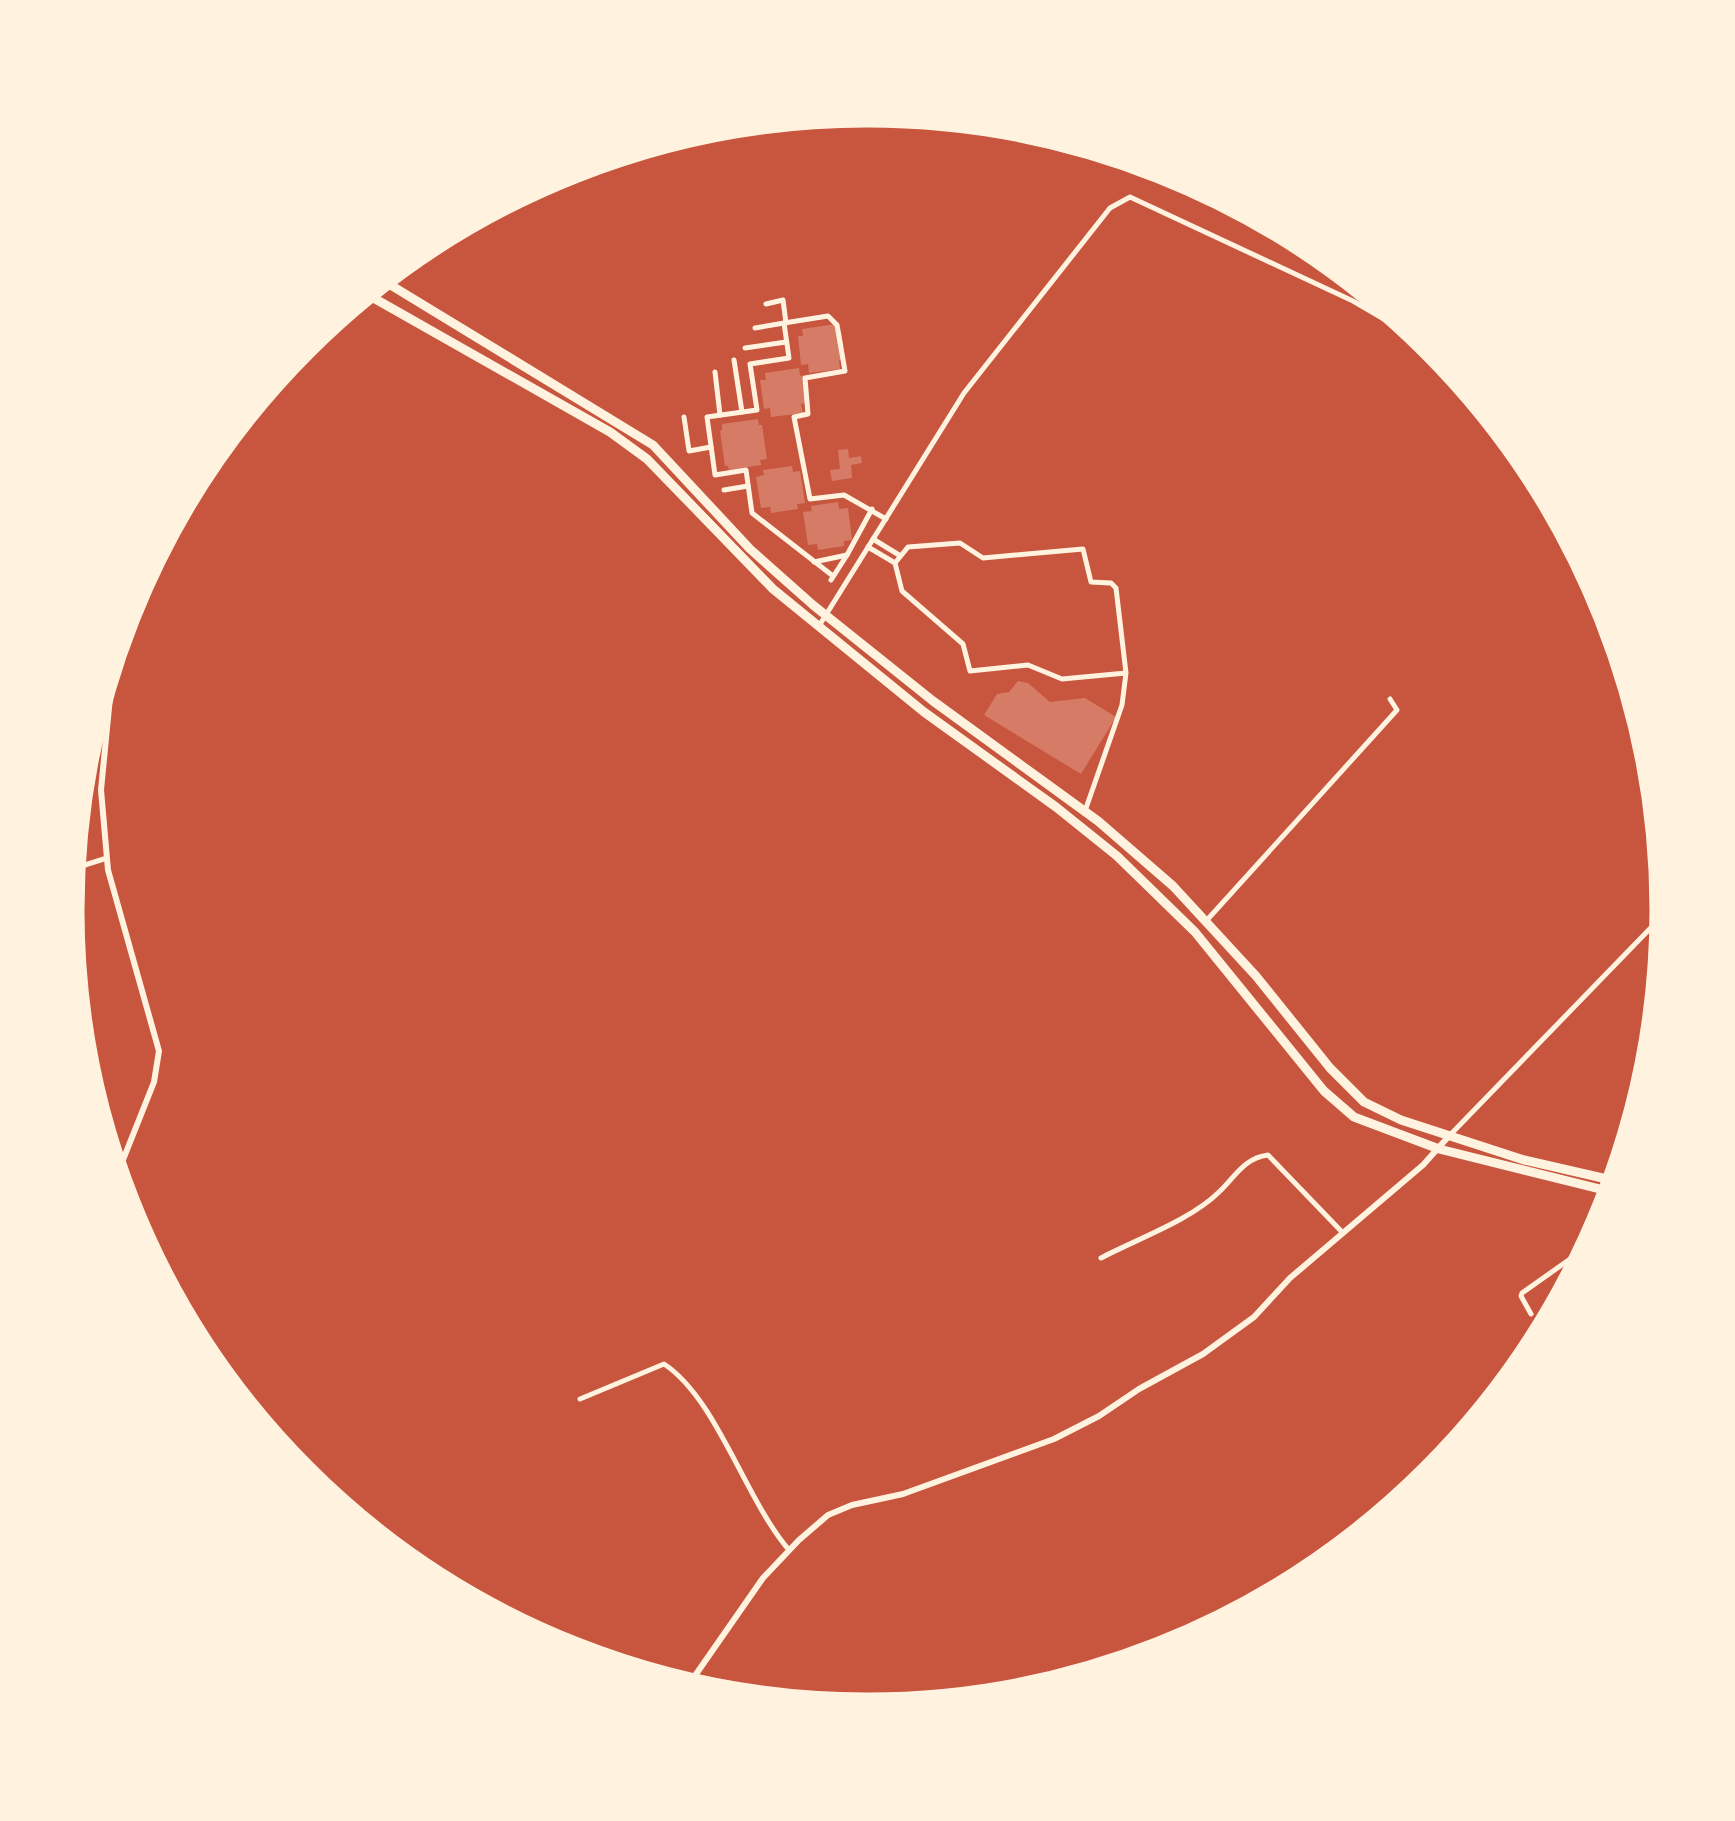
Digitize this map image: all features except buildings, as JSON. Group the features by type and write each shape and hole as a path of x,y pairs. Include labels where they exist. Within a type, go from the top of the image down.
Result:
{"main road":[{"path":"392,286 653,445 750,550 826,615 933,701 1085,810 1144,859 1206,920 1330,1068 1364,1102 1401,1120 1524,1160 1605,1179"},
{"path":"376,299 629,445 663,475 754,571 819,626 924,712 1089,832 1195,932 1324,1090 1354,1117 1439,1149 1601,1189"},
{"path":"1195,932 1206,920"}],"street":[{"path":"819,626 964,393 1110,208 1130,198 1383,319"},
{"path":"766,304 783,300 788,358 750,364 756,410 707,417 715,475 746,470 752,513 832,578 872,508"},
{"path":"755,328 828,316 838,326 845,370 806,378 808,414 794,416 810,499 844,494 886,519"},
{"path":"745,348 786,342"},
{"path":"734,360 742,412"},
{"path":"715,372 720,415"},
{"path":"684,417 689,451 712,448"},
{"path":"724,490 748,486"},
{"path":"873,539 900,555"},
{"path":"895,563 908,548 958,543 982,558 1084,550 1092,582 1116,588 1126,673 1122,706 1085,810"},
{"path":"868,547 895,563 902,591 963,644 970,671 1028,665 1062,680 1126,673"},
{"path":"814,562 847,555"},
{"path":"1206,920 1397,710 1390,699"},
{"path":"109,707 101,790 107,858 159,1051 154,1082 123,1158"},
{"path":"84,865 107,858"},
{"path":"695,1676 762,1578 828,1515 852,1505 904,1494 1054,1439 1203,1354 1254,1317 1290,1278 1439,1149 1652,927"},
{"path":"1101,1258 1206,1203 1235,1172 1268,1154 1343,1233"},
{"path":"1531,1314 1522,1293 1570,1262"},
{"path":"580,1400 664,1364 675,1371 706,1412 769,1527 789,1550"}]}
